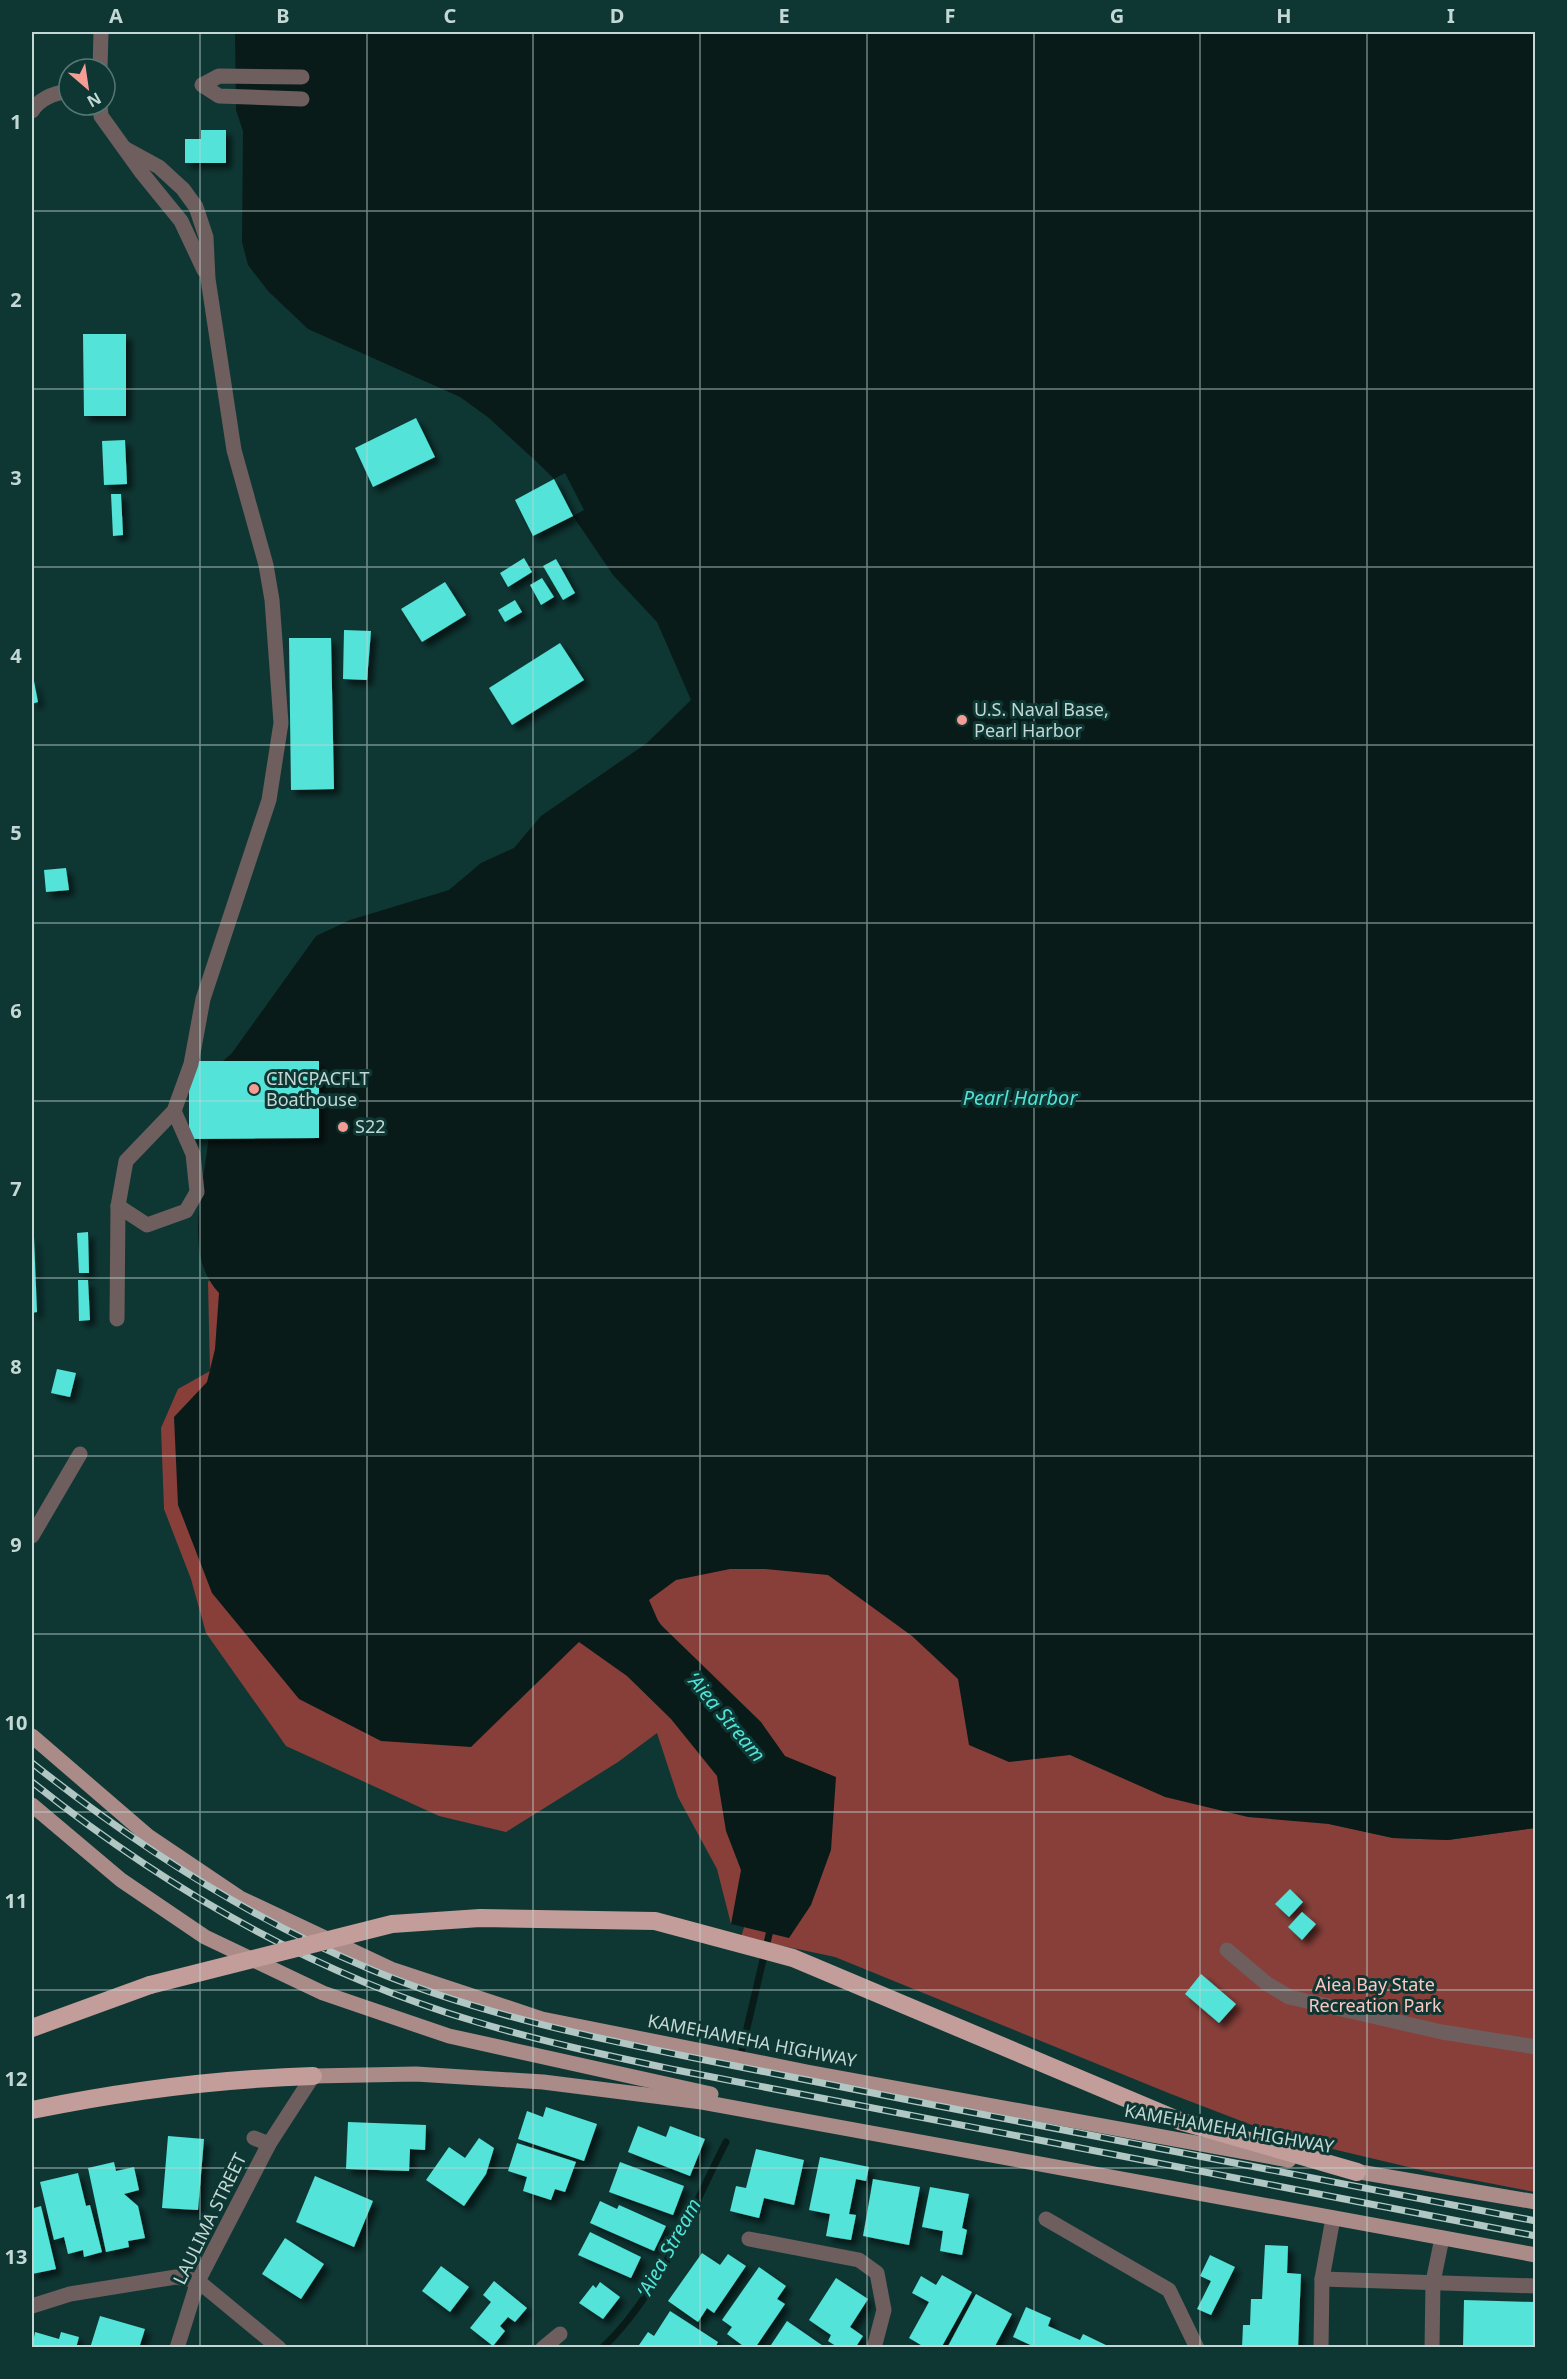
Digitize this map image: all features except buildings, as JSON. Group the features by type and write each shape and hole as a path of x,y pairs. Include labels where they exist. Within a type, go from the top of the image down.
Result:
{"highway":[{"path":"32,2028 150,1985 392,1924 480,1918 655,1921 793,1958 1180,2121 1357,2172"},
{"path":"32,2110 176,2086 250,2078 313,2076"}],"main road":[{"name":"KAMEHAMEHA HIGHWAY","path":"32,1736 148,1836 240,1898 401,1973 554,2021 807,2072 1357,2172 1536,2202"},
{"path":"32,1805 121,1880 206,1937 323,1993 448,2036 704,2097 816,2121 1536,2255"},
{"path":"313,2076 416,2074 543,2082 704,2097"}],"street":[{"path":"100,57 101,32"},
{"path":"302,77 219,76 202,85 219,96 302,99"},
{"path":"32,111 38,102 57,92"},
{"path":"102,117 142,173 182,221 208,279"},
{"path":"117,1319 118,1206 126,1161 174,1111 191,1064 203,999 269,800 280,723 275,621 266,565 234,450 208,279 206,237 196,207 183,189 159,167 126,148"},
{"path":"118,1206 147,1225 186,1210 197,1192 193,1154 174,1111"},
{"path":"32,1536 80,1454"},
{"path":"1227,1950 1266,1983 1289,1997 1442,2032 1536,2047"},
{"name":"LAULIMA STREET","path":"177,2348 198,2281 261,2141 313,2076"},
{"path":"1322,2348 1322,2280 1332,2218"},
{"path":"1046,2219 1169,2290 1197,2348"},
{"path":"1432,2348 1432,2282 1442,2238"},
{"path":"749,2239 860,2260 877,2273 884,2310 874,2348"},
{"path":"32,2306 70,2294 176,2277 198,2281 279,2348"},
{"path":"1322,2280 1536,2286"},
{"path":"543,2348 560,2334"}],"green space":[{"path":"220,1267 580,1625 741,1776 748,1908 731,1924 717,1869 678,1797 657,1733 618,1762 506,1832 439,1816 286,1746 206,1633 191,1579 164,1509 161,1428 178,1389 210,1371 208,1282"},
{"name":"Aiea Bay State Recreation Park","path":"816,1559 1123,1748 1329,1824 1393,1838 1448,1840 1535,1828 1535,2192 1421,2170 1286,2138 1171,2094 835,1957 741,1937 746,1921 809,1869 660,1623 622,1578"}],"water":[{"name":"Pearl Harbor","path":"235,32 1535,32 1535,1828 1448,1840 1393,1838 1329,1824 1248,1817 1165,1797 1070,1755 1009,1762 969,1745 958,1679 912,1636 828,1575 765,1569 730,1569 676,1580 649,1600 659,1623 761,1722 785,1756 836,1777 831,1850 811,1905 789,1938 731,1924 741,1870 726,1831 717,1776 671,1719 627,1676 579,1642 471,1747 381,1741 299,1699 212,1593 178,1505 174,1417 207,1382 215,1349 219,1293 208,1278 201,1260 198,1241 198,1221 209,1134 214,1069 232,1053 316,936 350,920 449,890 481,863 514,848 541,816 647,743 691,700 657,622 613,575 573,516 554,479 541,466 489,418 460,397 308,329 268,291 248,265 242,242 243,131 236,110"}],"pier":[{"path":"565,473 584,510 573,516 554,479"}],"waterway":[{"name":"ʻAiea Stream","path":"742,2049 771,1926"},
{"name":"ʻAiea Stream","path":"602,2348 622,2327 657,2278 687,2223 726,2142"}],"railway":[{"path":"32,1763 112,1823 238,1904 326,1950 372,1970 451,1999 531,2022 654,2050 1536,2221"},
{"path":"32,1782 135,1857 188,1892 243,1924 357,1979 477,2022 601,2054 676,2070 1536,2236"}],"place":[{"name":"U.S. Naval Base, Pearl Harbor","path":"962,720"},
{"name":"CINCPACFLT Boathouse","path":"254,1089"},
{"name":"S22","path":"343,1127"}]}
